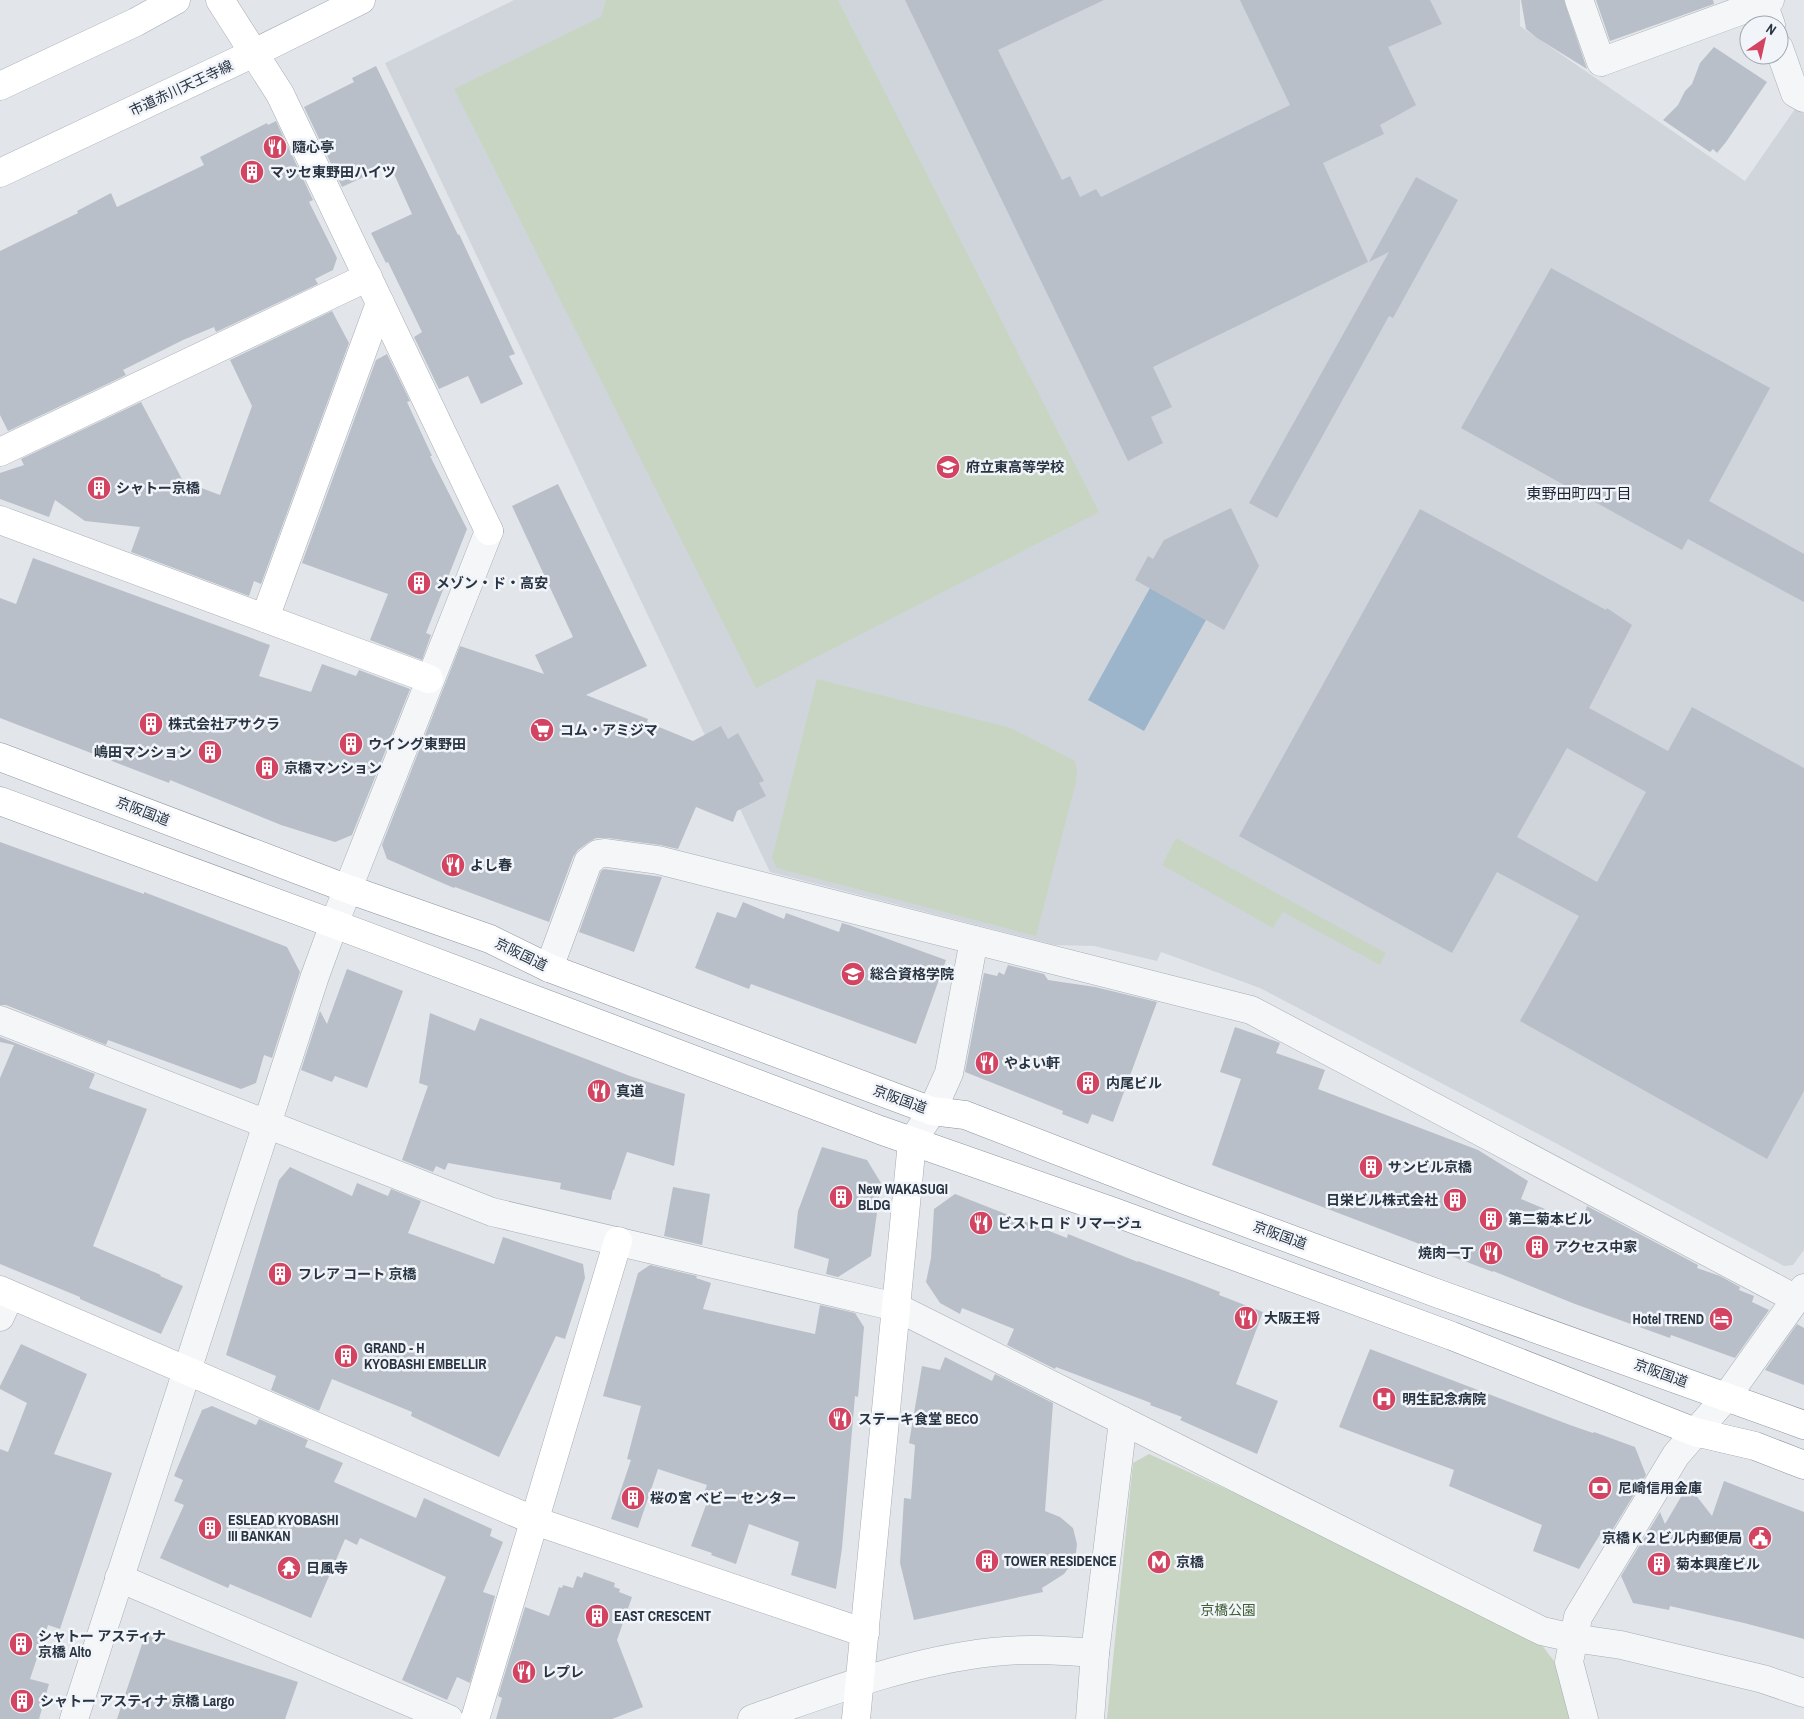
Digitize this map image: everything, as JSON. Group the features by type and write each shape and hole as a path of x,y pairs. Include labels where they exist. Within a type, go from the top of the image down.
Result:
{"main road":[{"path":"0,86 136,22 176,0"},
{"path":"220,0 280,94 489,531"},
{"name":"市道赤川天王寺線","path":"0,173 254,53 361,0"},
{"path":"0,452 368,277"},
{"path":"265,618 380,303"},
{"path":"0,520 429,679"},
{"name":"京阪国道","path":"0,757 348,889 490,939 549,968 932,1111 965,1114 1182,1199 1411,1284 1804,1425"},
{"path":"0,801 334,924 912,1142 1114,1212 1452,1336 1695,1432 1754,1446 1804,1464"},
{"path":"856,1719 912,1142"},
{"path":"475,1719 618,1241"},
{"path":"3,1301 186,1371 535,1521 865,1633"}],"street":[{"path":"1579,0 1600,62 1736,6 1768,9"},
{"path":"1785,65 1795,93 1804,98"},
{"path":"74,1719 315,976 429,679 489,531"},
{"path":"549,968 588,862 592,857 606,853 658,860 1251,1010 1800,1294 1727,1396 1676,1455 1578,1617 1569,1662 1584,1719"},
{"path":"912,1142 932,1111 949,1073 974,940"},
{"path":"0,1020 492,1212 896,1307 1542,1631 1621,1645 1763,1680 1804,1693"},
{"path":"1090,1719 1123,1421"},
{"path":"119,1578 449,1719"},
{"path":"752,1719 860,1681 926,1663 994,1652 1054,1650 1096,1653"}],"shaded area":[{"path":"514,0 1520,0 1520,26 1745,181 1795,109 1804,114 1804,1250 1793,1265 1784,1266 1548,1139 1260,988 1161,952 1157,961 1094,946 1055,945 770,872 385,63"}],"green space":[{"path":"606,0 838,0 1099,512 756,688 454,89 601,17"},
{"path":"817,679 1011,728 1075,761 1077,771 1076,782 1036,936 777,868 772,858"},
{"path":"1176,838 1386,953 1380,965 1283,912 1273,928 1162,865"},
{"name":"京橋公園","path":"1149,1454 1283,1515 1541,1644 1554,1661 1570,1719 1107,1719 1133,1463"}],"water":[{"path":"1150,588 1206,620 1144,731 1088,700"}],"building":[{"path":"905,0 1104,0 998,50 1062,180 1070,176 1080,197 1096,189 1101,197 1290,105 1240,0 1430,0 1442,24 1388,47 1416,105 1380,125 1384,134 1323,163 1368,262 1153,367 1172,407 1151,417 1163,443 1128,461"},
{"path":"1521,0 1564,0 1587,69 1526,29"},
{"path":"1596,0 1713,0 1714,4 1610,41"},
{"path":"1714,47 1767,82 1717,153 1713,149 1710,152 1663,120 1678,105 1685,91 1692,84 1700,63"},
{"path":"376,66 459,234 515,354 509,356 523,384 481,404 468,376 439,389 414,337 422,332 388,262 386,263 371,233 412,214 390,165 342,187 304,107 354,82 352,78"},
{"path":"276,121 313,200 309,202 337,258 333,270 315,279 318,284 216,332 214,327 183,340 123,370 126,375 8,431 0,415 0,251 78,213 77,211 111,193 117,207 204,165 200,157 267,123 268,125"},
{"path":"1416,177 1458,200 1393,318 1389,316 1277,518 1249,503 1389,252 1369,262"},
{"path":"1551,268 1770,388 1709,501 1804,554 1804,602 1688,539 1682,550 1461,428"},
{"path":"332,311 349,343 261,584 254,581 249,596 131,552 140,527 85,521 55,500 49,517 0,499 0,473 24,465 21,459 141,402 183,481 220,495 252,406 230,360"},
{"path":"387,354 410,401 407,402 432,456 430,456 467,529 426,633 431,635 422,660 370,640 388,594 302,563 376,360"},
{"path":"558,484 647,666 586,695 648,719 647,722 693,741 721,726 728,739 738,733 764,781 759,783 766,796 737,811 733,822 696,807 678,849 608,838 596,838 589,842 578,850 573,857 549,922 454,888 387,859 382,845 460,646 544,674 535,655 573,637 512,506"},
{"path":"1231,508 1259,566 1224,630 1135,580 1148,556 1153,559 1164,540"},
{"path":"1420,509 1606,610 1607,608 1632,625 1589,708 1668,751 1692,707 1804,768 1804,1091 1767,1159 1520,1021 1579,916 1497,872 1452,953 1239,836","holes":["1567,748 1646,792 1597,882 1517,837"]},
{"path":"33,558 270,645 259,676 311,692 322,664 356,676 359,670 410,689 352,835 335,842 281,825 170,780 169,783 0,718 0,598 16,604"},
{"path":"0,842 144,894 144,892 287,947 300,972 272,1058 264,1055 256,1083 241,1089 108,1040 106,1045 6,1005 0,1005"},
{"path":"604,869 662,877 634,952 579,932 601,871"},
{"name":"総合資格学院","path":"743,902 784,919 786,913 839,932 842,923 849,925 946,960 916,1044 751,984 749,989 695,968 717,912 736,918"},
{"path":"1008,965 1044,974 1048,980 1095,987 1157,1002 1113,1122 1092,1114 1088,1124 1062,1114 1063,1111 965,1072 984,973 997,976 999,972 1004,975"},
{"path":"347,969 403,991 367,1088 335,1076 332,1082 301,1070 320,1011 327,1024"},
{"path":"430,1013 475,1031 480,1018 630,1076 685,1094 674,1166 627,1152 611,1200 560,1189 561,1183 448,1163 445,1170 436,1166 433,1172 402,1160 428,1086 419,1083"},
{"path":"1235,1027 1280,1043 1276,1053 1325,1070 1318,1089 1478,1150 1528,1181 1521,1199 1581,1224 1587,1206 1698,1265 1697,1268 1720,1276 1740,1287 1739,1290 1754,1296 1752,1302 1769,1310 1735,1358 1671,1335 1670,1338 1575,1304 1212,1165 1241,1079 1220,1072"},
{"path":"0,1037 95,1074 89,1088 147,1109 93,1246 183,1286 161,1334 80,1299 80,1297 0,1264 0,1078 14,1045 0,1042"},
{"name":"New WAKASUGI BLDG","path":"822,1147 867,1160 881,1183 871,1256 838,1277 826,1274 829,1259 794,1248 798,1211"},
{"path":"290,1167 352,1196 357,1183 388,1196 391,1189 421,1201 408,1233 494,1264 503,1237 583,1264 585,1278 565,1339 556,1336 499,1457 411,1416 412,1412 332,1379 319,1411 271,1390 276,1376 226,1355 279,1180"},
{"path":"673,1187 710,1194 702,1245 664,1236"},
{"path":"955,1194 1067,1238 1068,1234 1192,1281 1220,1292 1219,1295 1263,1312 1236,1384 1278,1401 1257,1454 1180,1420 1182,1417 1150,1405 1151,1403 1056,1367 1055,1369 1007,1345 1014,1329 962,1308 960,1314 940,1303 926,1282 931,1258 934,1209"},
{"path":"650,1265 697,1276 696,1278 711,1283 703,1309 815,1334 820,1305 855,1313 864,1327 858,1397 855,1396 842,1548 836,1589 791,1575 799,1542 749,1524 736,1564 691,1546 710,1494 704,1493 707,1485 658,1469 638,1528 611,1519 631,1460 627,1459 641,1406 603,1396 638,1273"},
{"path":"1797,1324 1804,1328 1804,1385 1765,1370"},
{"path":"21,1344 87,1374 54,1454 112,1473 60,1629 48,1625 30,1679 49,1684 39,1719 0,1719 0,1449 8,1452 27,1403 0,1389 0,1386"},
{"path":"1370,1349 1570,1425 1635,1447 1646,1475 1605,1542 1601,1533 1579,1569 1533,1551 1542,1525 1449,1486 1454,1470 1339,1427"},
{"path":"945,1357 992,1381 995,1374 1053,1403 1045,1511 1060,1517 1073,1528 1077,1544 1076,1553 1064,1574 1042,1588 1043,1592 914,1620 900,1563 904,1498 911,1499 915,1445 909,1443 922,1366 940,1370"},
{"path":"212,1406 256,1425 259,1419 308,1440 305,1447 343,1463 334,1482 416,1518 424,1498 492,1529 490,1536 503,1542 483,1592 495,1596 470,1683 457,1677 447,1700 402,1680 446,1577 360,1538 357,1545 345,1539 311,1618 230,1584 228,1588 160,1558 184,1505 174,1501 183,1480 174,1476 202,1410"},
{"path":"1724,1481 1804,1512 1804,1639 1670,1606 1669,1610 1633,1603 1621,1576 1660,1512 1665,1524 1688,1485 1712,1516"},
{"path":"584,1572 615,1583 614,1587 620,1589 619,1592 632,1597 617,1640 643,1707 612,1719 496,1719 502,1698 498,1696 525,1607 549,1616 559,1587 562,1588 563,1585 573,1588 577,1576 582,1578"},
{"path":"146,1632 298,1682 285,1719 117,1719"}],"place":[{"name":"隨心亭","path":"275,147"},
{"name":"マッセ東野田ハイツ","path":"252,172"},
{"name":"府立東高等学校","path":"948,467"},
{"name":"シャトー京橋","path":"99,488"},
{"name":"メゾン・ド・高安","path":"419,583"},
{"name":"株式会社アサクラ","path":"151,724"},
{"name":"コム・アミジマ","path":"542,730"},
{"name":"ウイング東野田","path":"351,744"},
{"name":"嶋田マンション","path":"210,752"},
{"name":"京橋マンション","path":"267,768"},
{"name":"よし春","path":"453,865"},
{"name":"総合資格学院","path":"853,974"},
{"name":"やよい軒","path":"987,1063"},
{"name":"内尾ビル","path":"1088,1083"},
{"name":"真道","path":"599,1091"},
{"name":"サンビル京橋","path":"1371,1167"},
{"name":"New WAKASUGI BLDG","path":"841,1197"},
{"name":"日栄ビル株式会社","path":"1455,1200"},
{"name":"第二菊本ビル","path":"1491,1219"},
{"name":"ビストロ ド リマージュ","path":"981,1223"},
{"name":"アクセス中家","path":"1537,1247"},
{"name":"焼肉一丁","path":"1491,1253"},
{"name":"フレア コート 京橋","path":"280,1274"},
{"name":"大阪王将","path":"1246,1318"},
{"name":"Hotel TREND","path":"1721,1319"},
{"name":"GRAND - H KYOBASHI EMBELLIR","path":"346,1356"},
{"name":"明生記念病院","path":"1384,1399"},
{"name":"ステーキ食堂 BECO","path":"840,1419"},
{"name":"尼崎信用金庫","path":"1600,1488"},
{"name":"桜の宮 ベビー センター","path":"633,1498"},
{"name":"ESLEAD KYOBASHI III BANKAN","path":"210,1528"},
{"name":"京橋Ｋ２ビル内郵便局","path":"1760,1538"},
{"name":"TOWER RESIDENCE","path":"987,1561"},
{"name":"京橋","path":"1159,1562"},
{"name":"菊本興産ビル","path":"1659,1564"},
{"name":"日風寺","path":"289,1568"},
{"name":"EAST CRESCENT","path":"597,1616"},
{"name":"シャトー アスティナ 京橋 Alto","path":"21,1644"},
{"name":"レプレ","path":"524,1672"},
{"name":"シャトー アスティナ 京橋 Largo","path":"22,1701"}],"district":[{"name":"東野田町四丁目","path":"1579,493"}]}
